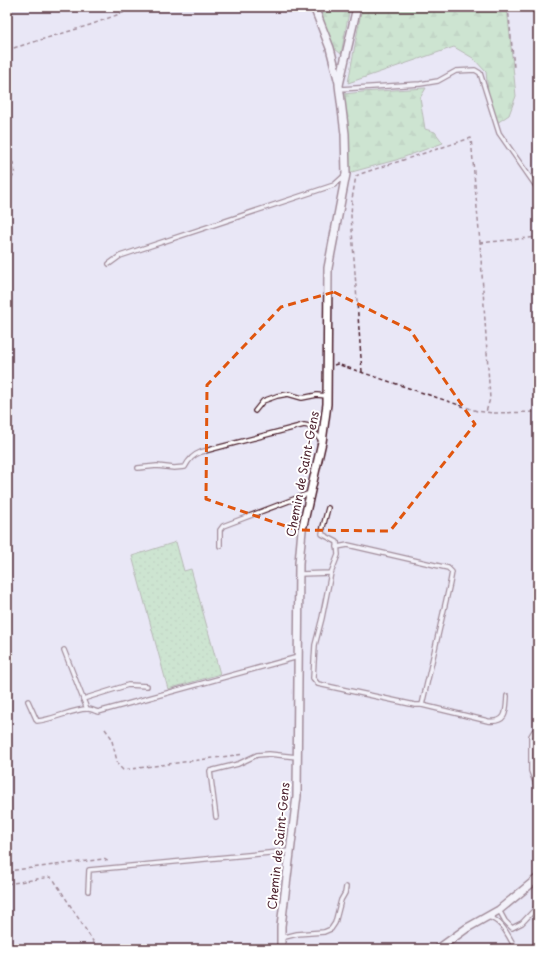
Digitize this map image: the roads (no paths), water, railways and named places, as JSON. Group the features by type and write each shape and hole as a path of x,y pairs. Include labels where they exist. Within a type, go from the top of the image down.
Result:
{"street":[{"path":"314,7 330,48 340,87"},
{"name":"Chemin de Saint-Gens","path":"282,949 282,926 297,796 299,574 302,530 322,442 327,396 328,268 346,174 345,134 340,87 357,7"},
{"path":"438,949 467,928 499,910 538,878"}],"lane":[{"path":"340,87 420,84 438,81 456,71 475,70 480,73 499,133 538,189"},
{"path":"109,264 120,256 334,185 346,174"},
{"path":"255,411 263,401 277,396 288,394 302,398 317,395 327,396"},
{"path":"138,468 157,466 174,468 185,467 189,459 201,452 304,425 309,426 322,442"},
{"path":"220,546 220,530 223,526 310,493"},
{"path":"328,508 322,534 337,542 338,555 331,574 315,644 313,678 318,684 415,706 422,705 497,722 502,719 506,713 507,696"},
{"path":"337,547 348,545 448,568 452,572 422,705"},
{"path":"299,574 331,574"},
{"path":"64,650 88,709"},
{"path":"28,701 37,722 46,721 66,714 88,709 98,712 298,657"},
{"path":"83,699 128,685 148,686"},
{"path":"538,731 534,731 531,736 531,771 538,790"},
{"path":"216,817 210,771 238,764 257,755 270,754 297,756"},
{"path":"88,891 89,870 291,850"},
{"path":"282,938 297,934 324,932 331,929 335,923 346,887"},
{"path":"499,910 505,921 512,928 522,923 538,906"},
{"path":"487,917 494,919 501,924 516,949"}]}
